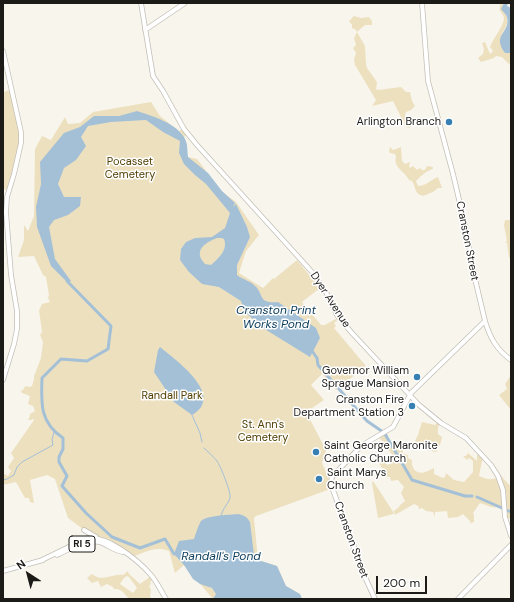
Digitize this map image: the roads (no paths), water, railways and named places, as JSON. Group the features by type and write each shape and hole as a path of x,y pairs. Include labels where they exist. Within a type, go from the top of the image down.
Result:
{"main road":[{"name":"Dyer Avenue","path":"141,3 153,76 187,134 312,272 321,283 337,315 344,325 409,395 437,420 472,443 491,465 498,476 503,490 505,513 511,534"},
{"path":"145,30 185,3"},
{"name":"Cranston Street","path":"422,3 428,81 452,169 484,321 491,339 497,348 511,360"},
{"path":"3,51 21,132 21,143 16,168 7,197 6,210 10,268 17,315 17,329 3,380"},
{"path":"409,395 484,321"},
{"name":"Cranston Street","path":"375,599 364,576 331,479 333,475 361,446 394,426 409,395"},
{"path":"85,539 87,535 84,530 99,538"},
{"name":"RI 5","path":"42,560 85,539 99,538 120,549 146,569 155,580 166,599"},
{"name":"RI 5","path":"3,571 49,558 81,544 92,541 100,542 123,552"},
{"path":"458,599 511,545"}],"water":[{"path":"504,3 508,3 507,6 511,8 511,53 505,53 500,42 507,22 507,16 501,9"},
{"name":"Cranston Print Works Pond","path":"137,111 170,124 181,133 187,143 188,157 208,173 222,191 235,203 233,207 236,204 247,227 250,237 237,265 237,275 254,285 264,300 278,302 316,328 320,338 310,357 263,328 244,311 241,301 219,287 202,284 189,272 180,260 181,249 186,242 195,238 212,237 225,228 230,213 206,184 184,164 179,153 180,141 163,132 146,120 111,122 88,126 81,137 86,146 76,160 64,168 58,184 64,197 81,197 80,206 68,215 54,220 49,227 55,259 71,281 68,283 51,266 37,227 36,207 41,184 40,162 64,133 80,127 94,116 119,116","holes":["221,238 224,239 225,243 222,254 211,265 205,264 200,255 200,251 208,242"]},
{"path":"160,347 186,369 201,389 204,398 201,407 192,415 174,402 154,372 158,350"},
{"name":"Randall's Pond","path":"238,514 245,516 250,522 254,555 258,560 277,566 286,586 300,594 302,599 213,599 216,594 212,588 200,584 193,579 184,565 174,554 179,541 194,539 201,521 204,519 213,516"}],"waterway":[{"path":"67,281 111,326 108,349 87,361 61,359 42,378 42,404 46,419 55,432 63,438 63,449 59,457 59,462 67,476 62,486 86,513 112,537 140,548 165,539 174,554"},
{"path":"312,351 317,358 318,365 367,421 383,432"},
{"path":"192,415 200,433 202,442"},
{"path":"3,480 14,475 17,467 22,462 53,445 52,440 54,432"},
{"path":"385,434 412,480 465,496 472,496"},
{"path":"204,448 217,461 229,490 230,499 221,516"},
{"path":"477,497 511,512"}],"place":[{"name":"Arlington Branch","path":"449,122"},
{"name":"Governor William Sprague Mansion","path":"417,377"},
{"name":"Cranston Fire Department Station 3","path":"412,406"},
{"name":"Saint George Maronite Catholic Church","path":"316,452"},
{"name":"Saint Marys Church","path":"319,479"}],"park label":[{"name":"Pocasset Cemetery","path":"130,168"},
{"name":"Randall Park","path":"172,396"},
{"name":"St. Ann's Cemetery","path":"263,431"}]}
